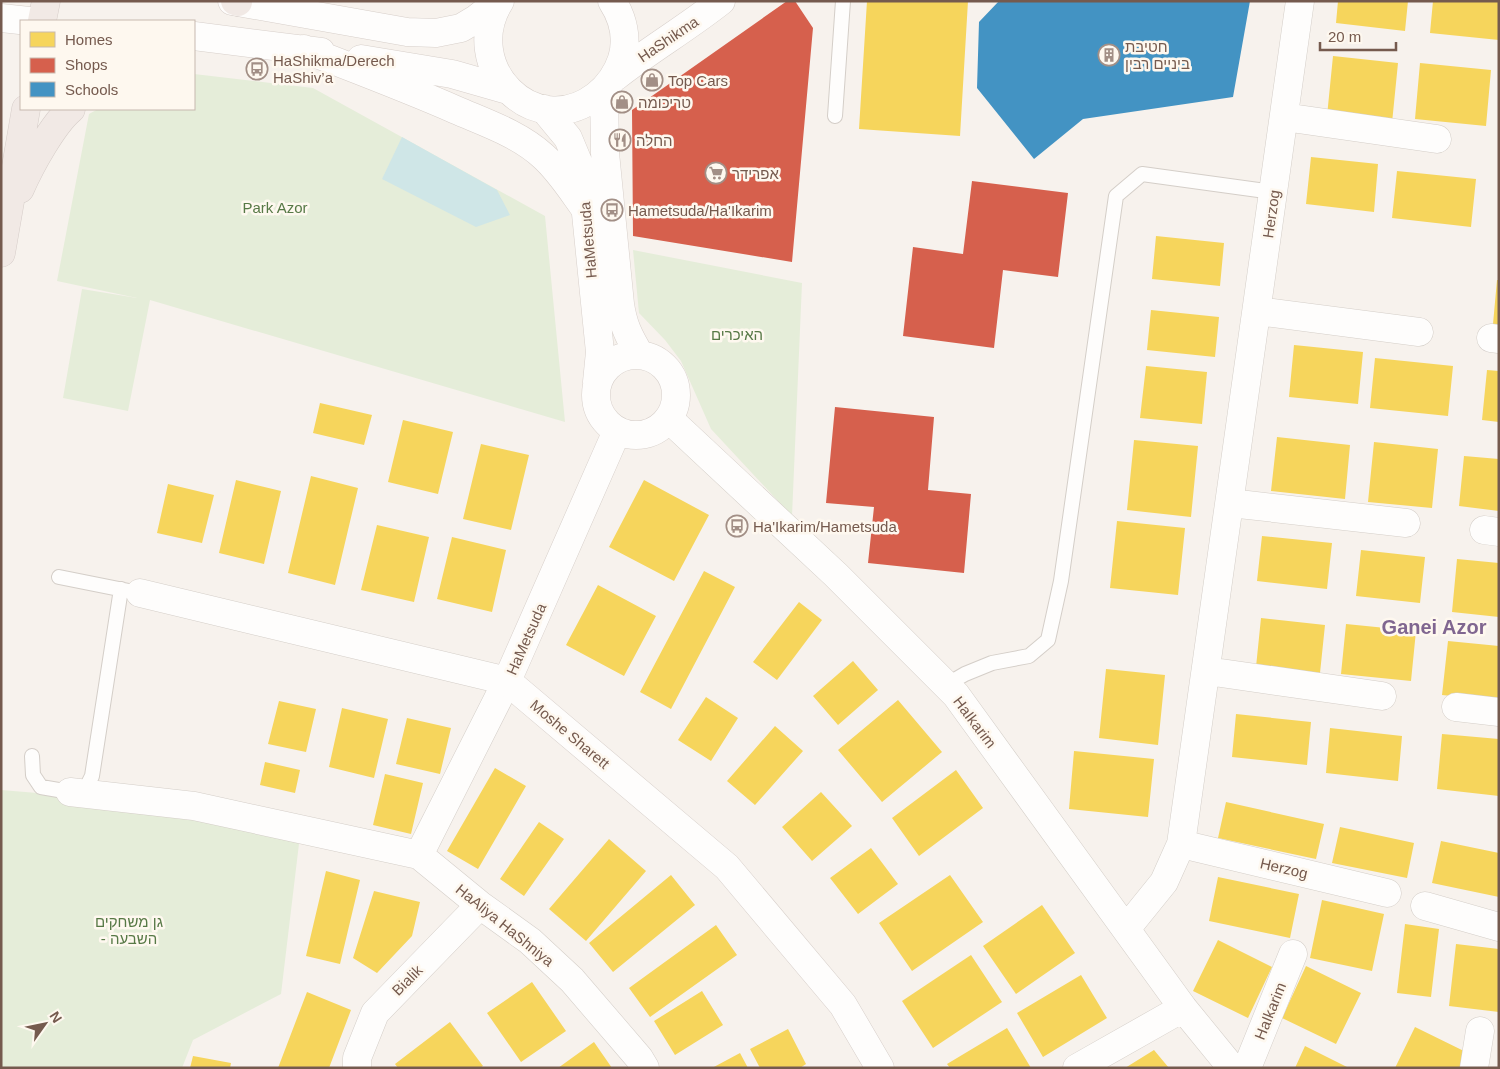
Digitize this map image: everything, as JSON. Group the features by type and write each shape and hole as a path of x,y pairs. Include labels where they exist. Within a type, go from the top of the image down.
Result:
{"highway":[{"path":"42,20 46,1"},
{"path":"1,252 26,110"},
{"path":"6,225 24,181 41,149 66,113 70,110"}],"street":[{"path":"235,2 406,32 436,33 461,28 499,1"},
{"path":"499,1 489,27 488,50 495,72 508,90 523,101 544,109"},
{"name":"HaMetsuda","path":"612,1 620,16 625,39 623,54 609,83 605,153 622,321 628,337 640,355"},
{"name":"HaShikma","path":"544,109 561,109 588,102 637,59 692,24 721,1"},
{"name":"Herzog","path":"1126,929 1164,882 1181,844 1207,671 1300,1"},
{"path":"1,18 20,20"},
{"path":"195,36 304,49 452,74 508,90"},
{"path":"304,49 408,89 490,124 518,139 542,155 560,172 586,210"},
{"name":"HaMetsuda","path":"544,109 568,138 578,162 583,184 600,352 597,382"},
{"path":"1284,117 1437,139"},
{"path":"1257,311 1419,332"},
{"path":"640,355 654,359 665,367 673,379 676,392 675,406 669,419 659,429 646,435 630,436 617,431 606,422 598,410 595,396 597,382 604,370 614,361 626,356 640,355"},
{"name":"HaIkarim","path":"669,419 836,575 956,695 1183,1008 1232,1068"},
{"name":"HaMetsuda","path":"419,855 507,681 617,431"},
{"path":"1230,503 1406,523"},
{"name":"Moshe Sharett","path":"131,591 507,681 727,867 843,1005 880,1068"},
{"path":"1207,671 1382,696"},
{"path":"1456,707 1499,712"},
{"path":"70,792 194,806 419,855"},
{"name":"Herzog","path":"1181,844 1387,892"},
{"name":"HaAliya HaShniya","path":"419,855 480,905 530,941 572,980 639,1058 645,1068"},
{"name":"Bialik","path":"357,1068 358,1058 374,1013 480,905"},
{"path":"1425,906 1499,927"},
{"name":"HaIkarim","path":"1247,1068 1293,954"},
{"path":"1077,1068 1183,1008"},
{"path":"1474,1068 1480,1031"}],"lane":[{"path":"835,116 843,1"},
{"path":"946,685 965,674 992,663 1029,656 1048,640 1062,572 1116,196 1142,174 1274,192"},
{"path":"32,756 32,775 41,787 70,792 86,788 92,776 131,591 59,577"}],"green space":[{"name":"Park Azor","path":"195,74 313,88 545,216 565,422 150,300 128,411 63,398 82,289 137,298 57,281 89,114 96,110 195,110"},
{"name":"האיכרים","path":"633,250 802,283 792,516 711,429 681,361 665,340 639,313"},
{"name":"גן משחקים - השבעה","path":"1,790 170,804 301,827 281,994 193,1040 182,1068 1,1068"}],"shaded area":[{"path":"402,137 497,190 510,215 476,227 382,179"}],"building: Homes":[{"path":"867,1 968,1 960,136 859,129"},
{"path":"1338,1 1408,1 1405,31 1336,23"},
{"path":"1433,1 1499,1 1499,40 1430,33"},
{"path":"1333,56 1398,63 1392,123 1327,116"},
{"path":"1420,63 1491,70 1486,126 1415,119"},
{"path":"1311,157 1378,164 1374,212 1306,204"},
{"path":"1397,171 1476,179 1471,227 1392,218"},
{"path":"1156,236 1224,243 1220,286 1152,279"},
{"path":"1497,280 1499,280 1499,325 1493,324"},
{"path":"1151,310 1219,317 1215,357 1147,350"},
{"path":"1294,345 1363,352 1358,404 1289,397"},
{"path":"1375,358 1453,366 1448,416 1370,408"},
{"path":"1146,366 1207,372 1202,424 1140,418"},
{"path":"1487,370 1499,371 1499,422 1482,420"},
{"path":"320,403 372,415 364,445 313,433"},
{"path":"403,420 453,432 438,494 388,482"},
{"path":"1277,437 1350,445 1345,499 1271,491"},
{"path":"1134,440 1198,446 1191,517 1127,510"},
{"path":"1374,442 1438,449 1432,508 1368,502"},
{"path":"481,444 529,455 511,530 463,519"},
{"path":"1464,456 1499,459 1499,511 1459,506"},
{"path":"311,476 358,488 335,585 288,573"},
{"path":"236,480 281,491 264,564 219,553"},
{"path":"644,480 709,515 674,581 609,547"},
{"path":"168,484 214,495 202,543 157,533"},
{"path":"1117,521 1185,528 1178,595 1110,588"},
{"path":"377,525 429,537 414,602 361,590"},
{"path":"1262,536 1332,543 1327,589 1257,581"},
{"path":"452,537 506,550 492,612 437,599"},
{"path":"1361,550 1425,557 1420,603 1356,596"},
{"path":"1457,559 1499,563 1499,617 1452,612"},
{"path":"704,571 735,587 671,709 640,692"},
{"path":"598,585 656,616 624,676 566,645"},
{"path":"799,602 822,620 777,680 753,662"},
{"path":"1261,618 1325,625 1320,673 1256,667"},
{"path":"1346,624 1416,631 1411,681 1341,674"},
{"path":"1448,641 1499,646 1499,701 1442,695"},
{"path":"853,661 878,690 838,725 813,696"},
{"path":"1106,669 1165,675 1158,745 1099,738"},
{"path":"706,697 738,718 711,761 678,740"},
{"path":"898,700 942,752 882,802 838,750"},
{"path":"279,701 316,709 306,752 268,744"},
{"path":"342,708 388,719 374,778 329,767"},
{"path":"1236,714 1311,722 1307,765 1232,757"},
{"path":"407,718 451,728 440,774 396,764"},
{"path":"775,726 803,751 755,805 727,781"},
{"path":"1330,728 1402,736 1398,781 1326,773"},
{"path":"1442,734 1499,739 1499,796 1437,789"},
{"path":"1074,751 1154,759 1148,817 1069,809"},
{"path":"265,762 300,770 295,793 260,785"},
{"path":"495,768 526,786 478,869 447,851"},
{"path":"956,770 983,808 919,856 892,818"},
{"path":"385,774 423,783 411,834 373,825"},
{"path":"821,792 852,826 812,861 782,827"},
{"path":"1226,802 1324,824 1316,859 1218,838"},
{"path":"539,822 564,839 524,896 500,879"},
{"path":"1340,827 1414,843 1407,878 1332,863"},
{"path":"609,839 646,871 586,941 549,909"},
{"path":"1441,841 1499,853 1499,897 1432,883"},
{"path":"871,848 898,884 858,914 830,878"},
{"path":"326,871 360,880 340,964 306,956"},
{"path":"671,875 695,905 613,972 589,943"},
{"path":"950,875 983,922 912,971 879,923"},
{"path":"1218,877 1299,894 1290,938 1209,921"},
{"path":"374,891 420,902 412,936 377,973 353,958"},
{"path":"1322,900 1384,914 1372,971 1310,958"},
{"path":"1042,905 1075,953 1016,994 983,946"},
{"path":"1405,924 1439,929 1431,997 1397,993"},
{"path":"716,925 737,955 650,1017 629,988"},
{"path":"1218,940 1272,967 1248,1018 1193,991"},
{"path":"1456,944 1499,949 1499,1012 1449,1006"},
{"path":"971,955 1002,1002 933,1048 902,1001"},
{"path":"1306,966 1361,993 1336,1044 1282,1018"},
{"path":"1081,975 1107,1018 1043,1057 1017,1013"},
{"path":"532,982 566,1031 521,1062 487,1013"},
{"path":"702,991 723,1025 675,1055 654,1021"},
{"path":"307,992 351,1010 329,1068 278,1068"},
{"path":"450,1022 483,1066 480,1068 398,1068 395,1064"},
{"path":"1415,1027 1470,1054 1463,1068 1395,1068"},
{"path":"1007,1028 1031,1068 950,1068 947,1064"},
{"path":"788,1029 806,1064 800,1068 760,1068 750,1049"},
{"path":"594,1042 612,1068 558,1068"},
{"path":"1305,1046 1349,1068 1295,1068"},
{"path":"1154,1050 1169,1068 1125,1068"},
{"path":"740,1053 748,1068 712,1068"},
{"path":"193,1056 231,1063 230,1068 190,1068"}],"building: Shops":[{"name":"אפרידר","path":"787,1 795,1 813,28 792,262 633,236 632,110"},
{"path":"972,181 1068,193 1058,277 1003,270 994,348 903,336 913,247 963,254"},
{"path":"835,407 934,417 928,490 971,494 964,573 868,563 874,507 826,503"}],"building: Schools":[{"name":"חטיבת ביניים רבין","path":"999,1 1250,1 1233,97 1083,119 1034,159 977,88 979,22"}],"place":[{"name":"חטיבת ביניים רבין","path":"1109,55"},
{"name":"HaShikma/Derech HaShiv’a","path":"257,69"},
{"name":"Top Cars","path":"652,80"},
{"name":"טריכומה","path":"622,102"},
{"name":"החלה","path":"620,140"},
{"name":"אפרידר","path":"716,173"},
{"name":"Hametsuda/Ha'Ikarim","path":"612,210"},
{"name":"Ha'Ikarim/Hametsuda","path":"737,526"}],"district":[{"name":"Ganei Azor","path":"1434,627"}]}
